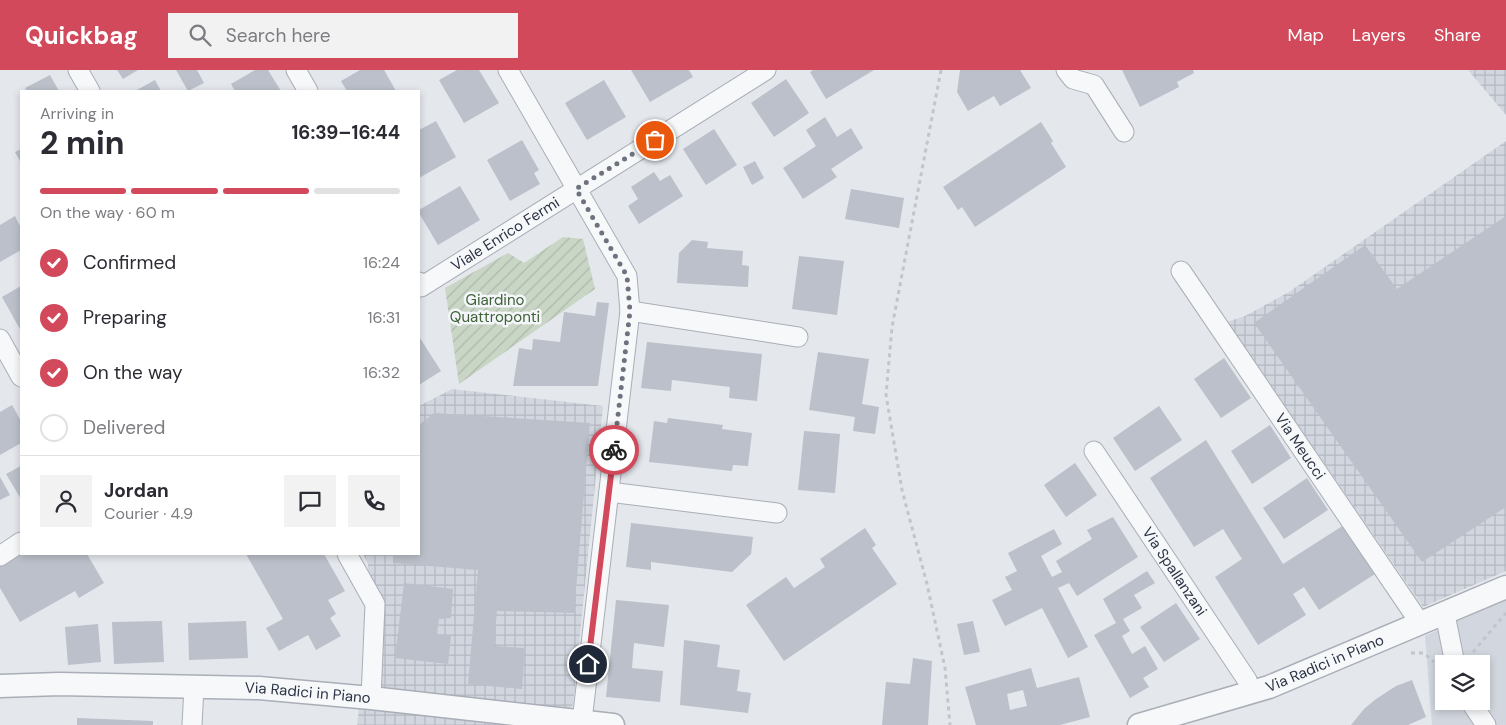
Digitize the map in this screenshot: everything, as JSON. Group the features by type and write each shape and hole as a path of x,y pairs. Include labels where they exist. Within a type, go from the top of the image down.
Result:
{"street":[{"path":"78,70 89,90"},
{"path":"296,70 307,90"},
{"path":"508,70 627,276 630,311 582,721"},
{"name":"Viale Enrico Fermi","path":"420,284 766,70"},
{"path":"1066,70 1072,79 1094,85 1124,132"},
{"name":"Via Meucci","path":"1181,271 1420,623"},
{"path":"630,311 798,337"},
{"path":"0,339 20,375"},
{"name":"Via Spallanzani","path":"1094,451 1246,680 1251,693"},
{"path":"609,492 777,512"},
{"path":"0,556 20,543"},
{"path":"348,555 375,604 371,698"},
{"name":"Via Radici in Piano","path":"1139,725 1269,687 1506,587"},
{"path":"1444,614 1453,655"},
{"name":"Via Radici in Piano","path":"0,686 59,684 260,688 371,698 613,725"},
{"path":"192,725 194,687"},
{"path":"1476,710 1486,725"}],"path":[{"path":"941,70 892,326 886,395 902,490 927,584 945,668 950,725"},
{"path":"1468,655 1472,653 1506,612"},
{"path":"1407,653 1424,653 1435,663"}],"shaded area":[{"path":"1468,70 1506,70 1506,115"},
{"path":"1506,141 1506,571 1423,607 1227,322 1245,316 1289,292"},
{"path":"452,389 603,406 573,704 563,725 357,725 362,683 368,564 364,555 420,555 420,405"},
{"path":"1506,599 1506,725 1432,725 1425,636"}],"green space":[{"name":"Giardino Quattroponti","path":"563,237 583,239 595,289 459,384 445,288 508,253 524,263"}],"building":[{"path":"117,70 138,70 123,79"},
{"path":"176,70 197,70 204,83 187,90"},
{"path":"255,70 268,70 280,90 234,90 231,84"},
{"path":"360,70 384,70 395,90 346,90 341,81"},
{"path":"457,70 479,70 499,103 464,123 439,80"},
{"path":"631,70 689,70 693,77 650,102"},
{"path":"813,70 874,70 826,99 810,72"},
{"path":"960,70 1020,70 1031,88 1000,106 994,96 968,111 957,92"},
{"path":"1122,70 1193,70 1194,73 1177,82 1179,87 1140,107"},
{"path":"50,75 58,90 26,90 25,88"},
{"path":"786,79 809,113 774,137 751,103"},
{"path":"155,80 160,90 137,90"},
{"path":"604,80 626,117 587,140 565,103"},
{"path":"825,117 837,137 851,128 863,148 831,169 837,177 803,199 783,168 816,146 806,130"},
{"path":"436,121 456,157 420,177 420,129"},
{"path":"1041,122 1066,167 975,227 962,207 958,210 943,187"},
{"path":"714,129 737,165 706,185 683,149"},
{"path":"522,140 539,170 534,173 540,184 510,201 487,160"},
{"path":"20,150 20,161 15,152"},
{"path":"755,161 764,178 752,185 743,167"},
{"path":"654,172 660,181 670,175 683,196 639,224 628,206 638,199 631,187"},
{"path":"460,186 480,220 438,245 420,215 420,209"},
{"path":"851,189 904,198 899,228 845,219"},
{"path":"15,216 20,226 20,251 0,262 0,225"},
{"path":"1506,216 1506,507 1422,562 1254,323 1365,245 1397,289"},
{"path":"692,240 708,242 707,248 743,251 742,265 749,266 748,287 677,283 679,253"},
{"path":"799,256 844,261 837,315 792,309"},
{"path":"20,287 20,329 2,297"},
{"path":"597,302 609,303 598,386 513,386 519,348 532,350 533,339 560,342 564,312 595,316"},
{"path":"420,338 441,371 420,384"},
{"path":"647,342 762,354 757,401 729,398 730,387 672,380 671,391 641,388"},
{"path":"818,352 869,359 862,404 879,407 875,434 853,431 855,417 809,410"},
{"path":"1224,358 1251,398 1221,418 1194,379"},
{"path":"12,405 20,419 20,444 0,455 0,412"},
{"path":"1159,406 1182,440 1135,471 1113,438"},
{"path":"434,413 590,423 574,613 497,611 494,646 525,648 522,689 468,684 478,570 393,563 393,555 420,555 420,424"},
{"path":"668,418 723,425 722,429 752,433 748,466 733,465 732,471 649,462 654,421 667,423"},
{"path":"1270,425 1291,458 1252,484 1231,451"},
{"path":"804,431 840,434 835,493 798,490"},
{"path":"1206,440 1283,564 1344,525 1375,574 1319,610 1304,587 1293,594 1306,615 1258,645 1215,577 1242,559 1223,529 1194,547 1150,478"},
{"path":"1075,463 1097,495 1066,517 1044,485"},
{"path":"20,467 20,497 6,474"},
{"path":"0,477 10,495 0,500"},
{"path":"1307,478 1328,510 1284,539 1263,508"},
{"path":"1113,517 1138,557 1077,596 1069,583 1058,588 1088,647 1068,658 1042,608 1005,626 992,600 1012,590 1005,577 1017,571 1008,553 1054,529 1062,544 1041,556 1052,577 1062,572 1056,561 1092,539 1087,530"},
{"path":"631,523 753,537 751,554 732,572 651,562 651,570 626,567"},
{"path":"865,528 876,545 872,548 897,584 784,661 746,605 786,577 794,588 825,567 820,559"},
{"path":"20,552 20,555 88,555 104,583 79,598 75,591 20,622 0,588 0,563"},
{"path":"247,555 325,555 345,591 328,600 336,614 330,618 341,636 316,650 308,635 279,651 266,628 283,619"},
{"path":"1147,571 1155,583 1134,595 1142,608 1123,619 1130,631 1122,636 1132,654 1145,646 1158,669 1143,678 1149,687 1130,698 1094,635 1116,623 1103,599"},
{"path":"404,583 453,589 451,618 439,619 437,634 451,636 448,664 395,658"},
{"path":"616,600 669,605 664,647 634,643 632,668 663,671 660,702 606,697"},
{"path":"1176,603 1200,639 1164,662 1140,627"},
{"path":"162,621 164,662 114,664 112,622"},
{"path":"246,621 248,658 189,660 188,623"},
{"path":"973,621 980,652 964,655 957,624"},
{"path":"98,624 101,662 68,665 65,627"},
{"path":"684,640 720,645 717,667 740,670 737,691 751,693 748,713 680,705"},
{"path":"913,658 932,661 928,725 882,725 886,682 910,684"},
{"path":"1031,668 1037,688 1079,677 1090,717 1060,725 976,725 965,687","holes":["1023,690 1027,706 1010,710 1007,694"]},
{"path":"1412,680 1426,717 1408,725 1351,725 1364,709 1376,699 1396,686"},
{"path":"77,718 153,721 153,725 77,725"}],"way so far":[{"path":"614,450 630,311 627,276 576,189 655,140"}],"route":[{"path":"588,664 614,450"}]}
